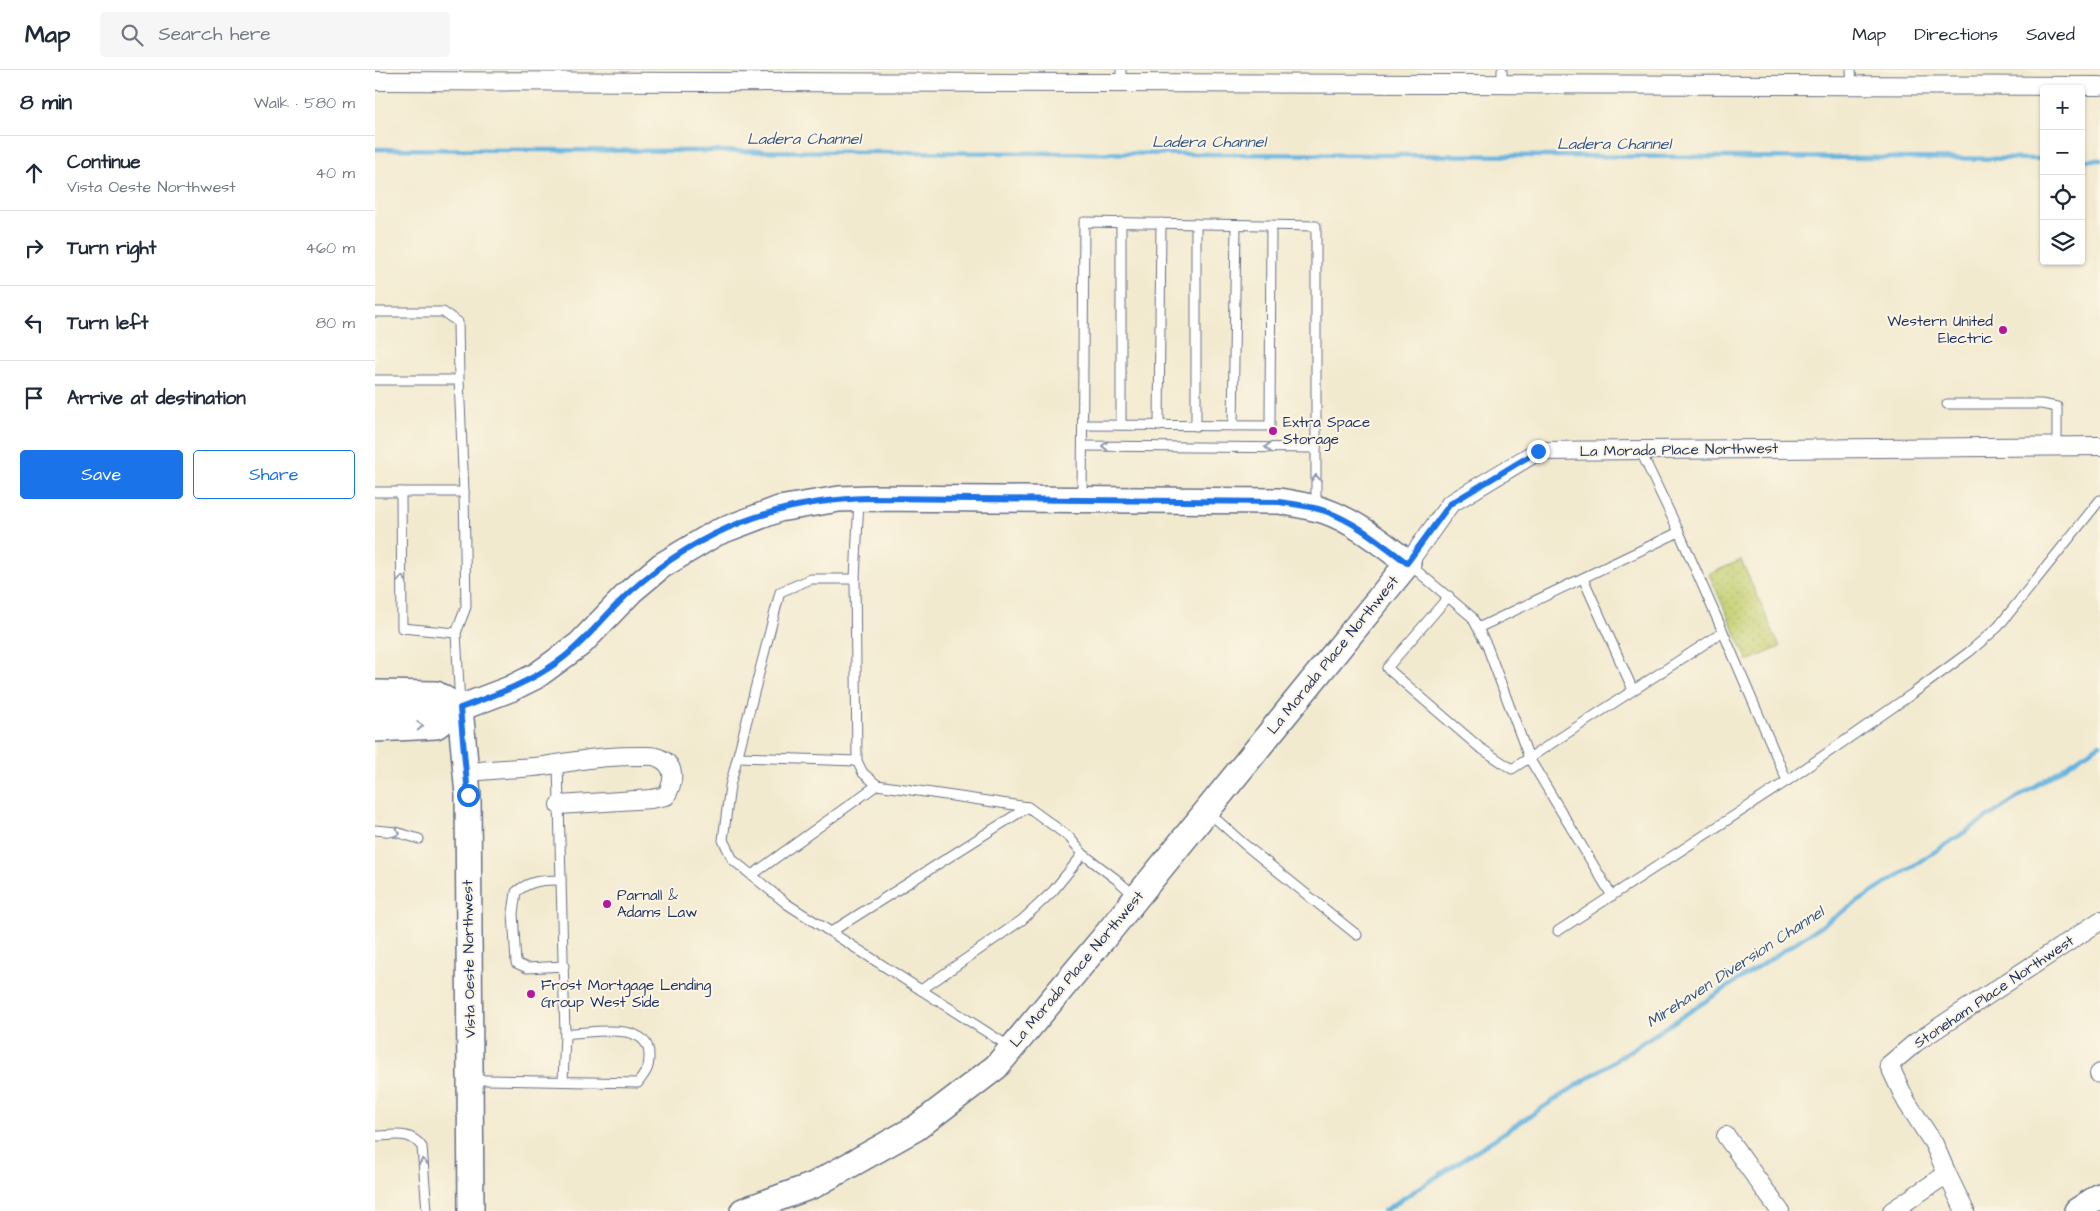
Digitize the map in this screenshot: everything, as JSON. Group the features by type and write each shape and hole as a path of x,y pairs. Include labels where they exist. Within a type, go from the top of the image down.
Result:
{"main road":[{"path":"375,707 460,708"}],"street":[{"path":"375,81 1121,77 1852,78 2100,86"},
{"name":"La Morada Place Northwest","path":"743,1211 814,1185 917,1128 995,1067 1137,898 1407,563 1450,504 1538,451 2100,446"},
{"path":"375,729 436,726 460,708 510,689 559,661 580,644 631,591 661,566 716,533 779,509 804,503 859,498 1257,500 1279,502 1327,511 1358,527 1407,563"},
{"path":"375,693 436,694 460,708"},
{"name":"Vista Oeste Northwest","path":"460,708 468,795 471,1211"},
{"path":"466,773 497,768 535,767 620,756 658,757 668,764 674,775 672,785 666,796 651,799 559,805"},
{"name":"Stoneham Place Northwest","path":"1947,1174 1935,1144 1906,1101 1889,1065 1915,1042 2100,921"},
{"path":"1726,1136 1780,1211"},
{"path":"1892,1211 1947,1174 1965,1211"},
{"path":"2077,1211 2100,1196"}],"lane":[{"path":"1082,499 1084,222 1317,226 1316,508"},
{"path":"1121,222 1121,425"},
{"path":"1159,426 1161,223"},
{"path":"1196,224 1196,426"},
{"path":"1233,426 1236,224"},
{"path":"1083,425 1270,426 1271,225"},
{"path":"375,312 443,312 459,322 466,607 456,633 460,708"},
{"path":"375,380 459,380"},
{"path":"1947,404 2041,404 2057,407 2057,446"},
{"path":"1083,446 1316,448"},
{"path":"1640,450 1679,532 1787,781"},
{"path":"375,492 463,492"},
{"path":"401,492 402,628 456,633"},
{"path":"859,498 855,579 857,761 863,772 877,785 1028,808 1069,837 1083,854 1137,898"},
{"path":"1558,931 1787,781 1969,652 1998,628 2100,500"},
{"path":"1478,628 1679,532"},
{"path":"1407,563 1472,617 1487,646 1529,758 1611,896"},
{"path":"1583,578 1633,690"},
{"path":"855,579 811,579 780,592 730,786 723,840 733,860 787,904 1011,1048"},
{"path":"1449,596 1387,668 1479,747 1512,768 1723,632"},
{"path":"738,757 857,761"},
{"path":"558,764 564,966 565,1035 563,1082"},
{"path":"752,875 877,785"},
{"path":"831,932 1028,808"},
{"path":"1207,811 1244,844 1357,935"},
{"path":"375,830 396,832 419,839"},
{"path":"921,990 1022,920 1053,890 1083,854"},
{"path":"561,880 541,880 525,884 516,892 513,913 515,963 527,968 564,966"},
{"path":"470,1080 637,1083 648,1066 649,1049 646,1041 636,1033 603,1032 565,1035"},
{"path":"375,1136 409,1136 416,1138 422,1147 427,1211"}],"green space":[{"path":"1741,560 1780,647 1748,661 1709,574"}],"waterway":[{"name":"Ladera Channel","path":"375,149 2040,159"},
{"name":"Ladera Channel","path":"2085,160 2100,160"},
{"name":"Mirehaven Diversion Channel","path":"1384,1211 2100,744"}],"place":[{"name":"Western United Electric","path":"2003,330"},
{"name":"Extra Space Storage","path":"1273,431"},
{"name":"Parnall & Adams Law","path":"607,904"},
{"name":"Frost Mortgage Lending Group West Side","path":"531,994"}],"route":[{"path":"468,795 460,708 510,689 536,676 559,661 580,644 631,591 661,566 716,533 779,509 839,498 1257,500 1305,505 1327,511 1371,535 1407,563 1450,504 1538,451"}]}
